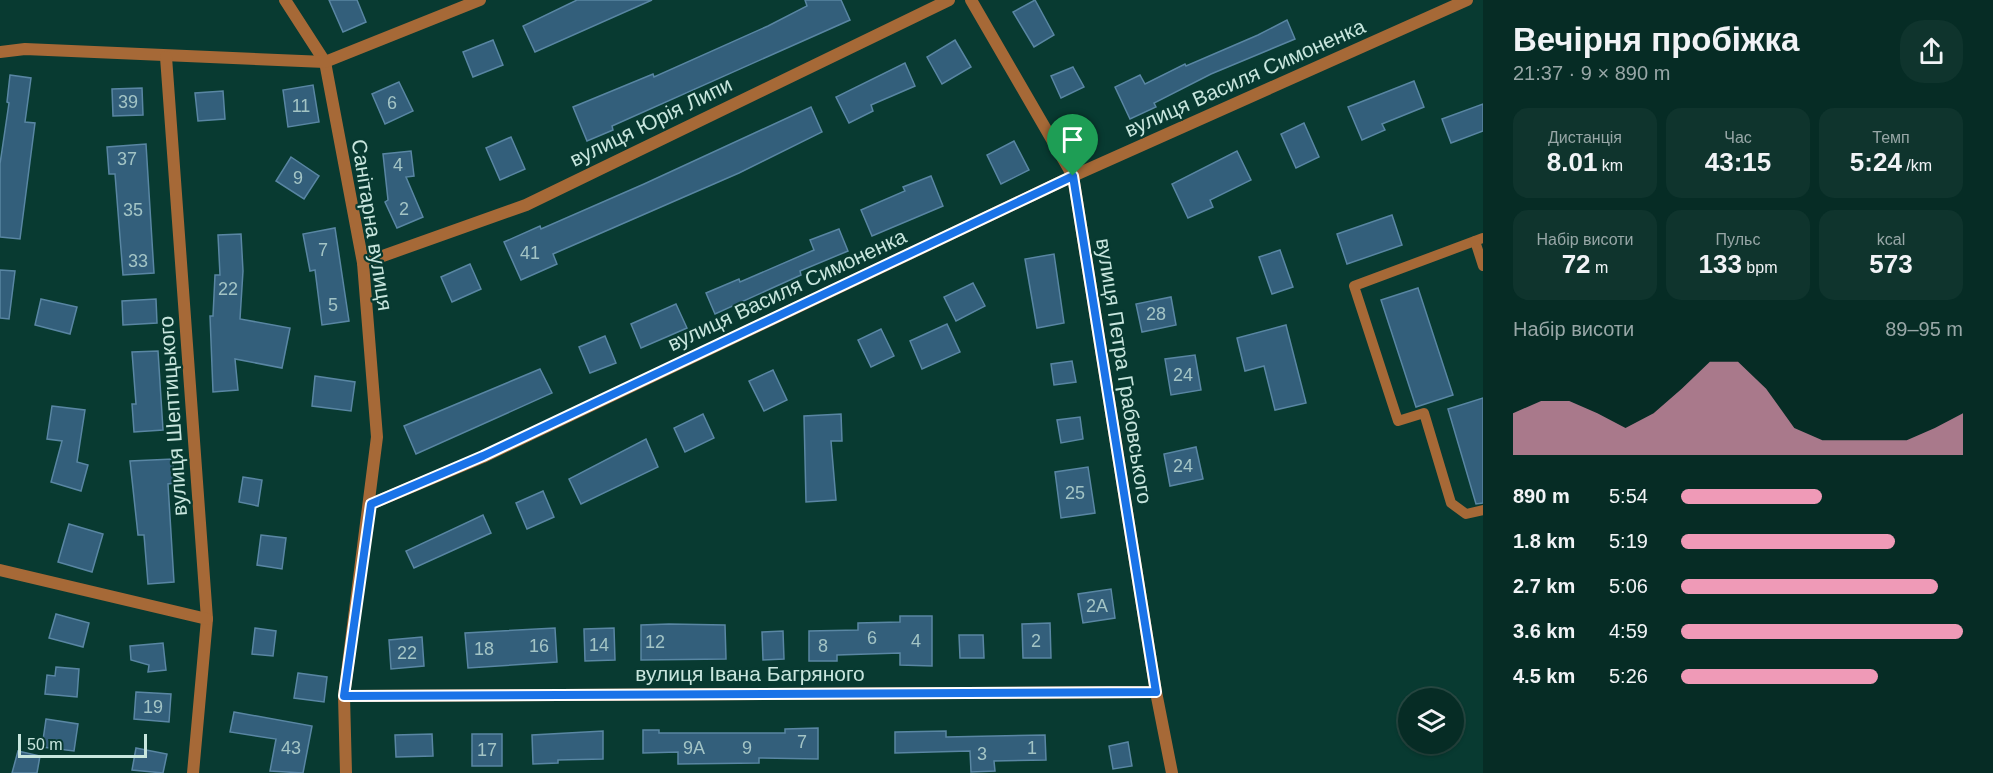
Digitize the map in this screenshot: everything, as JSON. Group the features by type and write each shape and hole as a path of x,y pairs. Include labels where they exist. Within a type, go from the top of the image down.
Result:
{"street":[{"name":"Санітарна вулиця","path":"285,0 325,62 363,263 377,437 371,504"},
{"path":"0,52 25,49 166,57 325,62 480,0"},
{"name":"вулиця Юрія Липи","path":"363,263 526,205 949,0"},
{"name":"вулиця Петра Грабовського","path":"970,0 1073,176 1156,692 1172,773"},
{"name":"вулиця Василя Симоненка","path":"371,504 483,456 1073,176 1467,0"},
{"name":"вулиця Шептицького","path":"166,57 207,619 193,773"},
{"path":"346,773 344,696 371,504"},
{"path":"0,570 207,619"},
{"name":"вулиця Івана Багряного","path":"344,696 1156,692"}],"lane":[{"path":"1483,266 1479,239 1354,286 1398,422 1424,413 1451,503 1466,514 1483,510"}],"building":[{"path":"329,0 357,0 366,22 343,32"},
{"path":"577,0 652,0 535,52 523,26"},
{"path":"805,0 841,0 850,20 612,126 613,130 587,141 573,107 653,74 654,77 768,26 807,6"},
{"path":"1035,0 1054,35 1034,47 1013,12"},
{"path":"1287,20 1295,39 1211,74 1154,103 1156,107 1130,119 1115,87 1140,75 1145,84"},
{"path":"493,40 503,65 473,77 463,52"},
{"path":"955,40 971,67 942,84 927,57"},
{"path":"905,63 915,86 871,105 873,111 849,123 836,97"},
{"path":"1073,67 1084,87 1061,98 1051,76"},
{"path":"10,75 31,78 25,122 35,123 20,239 0,237 0,164 9,103 7,102"},
{"path":"1414,81 1424,107 1382,124 1385,130 1362,140 1348,107"},
{"path":"399,82 413,111 385,124 372,94"},
{"path":"313,85 319,122 288,127 283,90"},
{"path":"142,88 143,115 113,116 112,89"},
{"path":"223,91 225,119 198,121 195,93"},
{"path":"1483,104 1483,131 1451,143 1442,119"},
{"path":"811,107 822,132 739,173 553,254 557,264 521,280 504,242 540,226 541,229 644,184"},
{"path":"1304,123 1319,157 1296,168 1281,134"},
{"path":"511,137 525,169 500,180 486,148"},
{"path":"1014,141 1029,170 1001,184 987,155"},
{"path":"146,144 154,273 123,275 115,174 109,174 107,147"},
{"path":"411,151 414,176 406,177 423,217 397,228 385,202 388,200 383,154"},
{"path":"1237,151 1251,180 1210,200 1213,207 1188,218 1172,184"},
{"path":"291,157 319,176 304,199 276,181"},
{"path":"931,176 943,206 872,236 861,210 905,191 903,187"},
{"path":"1392,215 1402,245 1347,264 1337,234"},
{"path":"335,228 349,321 322,325 315,270 310,271 303,234"},
{"path":"839,229 848,251 800,271 801,275 715,314 706,293 739,279 740,282 814,250 810,240"},
{"path":"241,234 243,271 240,319 290,328 282,368 235,359 238,390 213,392 210,316 213,316 215,275 220,275 218,235"},
{"path":"1280,250 1293,287 1272,294 1259,257"},
{"path":"1054,254 1064,323 1037,328 1025,259"},
{"path":"470,264 481,289 452,302 441,277"},
{"path":"0,270 15,271 9,319 0,318"},
{"path":"973,283 985,306 956,321 944,297"},
{"path":"1418,288 1453,395 1416,407 1381,300"},
{"path":"1171,297 1176,325 1142,332 1136,304"},
{"path":"41,299 77,307 70,334 35,325"},
{"path":"156,299 157,323 123,325 122,301"},
{"path":"676,304 687,328 641,348 631,324"},
{"path":"947,324 960,352 922,369 910,341"},
{"path":"1286,325 1306,403 1275,410 1264,366 1245,371 1237,338"},
{"path":"881,329 894,356 871,367 858,340"},
{"path":"605,336 616,363 590,373 579,347"},
{"path":"158,351 163,430 134,432 132,404 136,404 132,352"},
{"path":"1195,355 1201,390 1171,395 1165,359"},
{"path":"1072,361 1076,382 1054,385 1051,364"},
{"path":"540,369 552,393 416,454 404,426"},
{"path":"773,370 787,400 764,411 749,381"},
{"path":"315,376 355,382 351,411 312,406"},
{"path":"1483,398 1483,503 1476,504 1448,409"},
{"path":"52,406 85,410 77,462 88,465 81,491 51,482 62,441 47,439"},
{"path":"703,414 714,438 685,452 674,428"},
{"path":"841,414 842,441 831,441 836,500 806,502 804,416"},
{"path":"1080,417 1083,439 1061,443 1057,420"},
{"path":"646,439 658,467 581,504 569,479"},
{"path":"1196,447 1203,479 1170,486 1164,454"},
{"path":"173,459 174,483 168,484 174,582 148,584 144,535 138,535 130,461"},
{"path":"1088,467 1095,513 1061,518 1055,472"},
{"path":"243,477 262,480 258,506 239,502"},
{"path":"543,491 554,517 527,529 516,503"},
{"path":"483,515 491,533 414,568 406,551"},
{"path":"69,524 103,534 92,572 58,562"},
{"path":"261,535 286,538 282,569 257,565"},
{"path":"1111,589 1115,618 1083,623 1078,594"},
{"path":"56,614 89,623 83,647 49,638"},
{"path":"900,616 932,616 932,666 900,665 900,653 837,655 837,661 809,661 809,631 858,630 858,623 900,622"},
{"path":"1050,623 1051,658 1023,658 1022,624"},
{"path":"641,625 725,625 726,659 641,660"},
{"path":"255,628 276,631 273,656 252,654"},
{"path":"555,628 557,662 468,668 465,633"},
{"path":"614,628 615,660 585,661 584,629"},
{"path":"783,631 784,659 763,660 762,632"},
{"path":"959,635 983,635 984,658 960,658"},
{"path":"422,637 424,666 391,669 389,640"},
{"path":"163,643 166,670 148,672 149,665 131,660 130,646"},
{"path":"56,667 79,669 77,697 45,694 47,675 55,676"},
{"path":"298,673 327,677 324,702 294,698"},
{"path":"136,692 171,694 169,722 134,719"},
{"path":"234,712 312,726 303,773 270,771 276,739 230,732"},
{"path":"46,719 78,724 74,751 42,747"},
{"path":"818,728 818,759 759,758 759,763 678,764 678,752 643,753 643,730 659,730 659,733 785,733 785,729"},
{"path":"603,731 603,759 558,760 558,763 533,764 532,735"},
{"path":"946,731 946,737 1045,735 1046,760 994,761 995,771 971,772 970,751 895,753 895,732"},
{"path":"432,734 433,756 396,757 395,735"},
{"path":"472,734 502,734 502,766 472,766"},
{"path":"1128,742 1132,766 1113,769 1109,746"},
{"path":"136,748 167,754 163,773 132,770"},
{"path":"18,751 40,756 37,773 12,773"}],"route":[{"path":"1073,176 1156,692 344,696 371,504 483,456 1073,176"}]}
